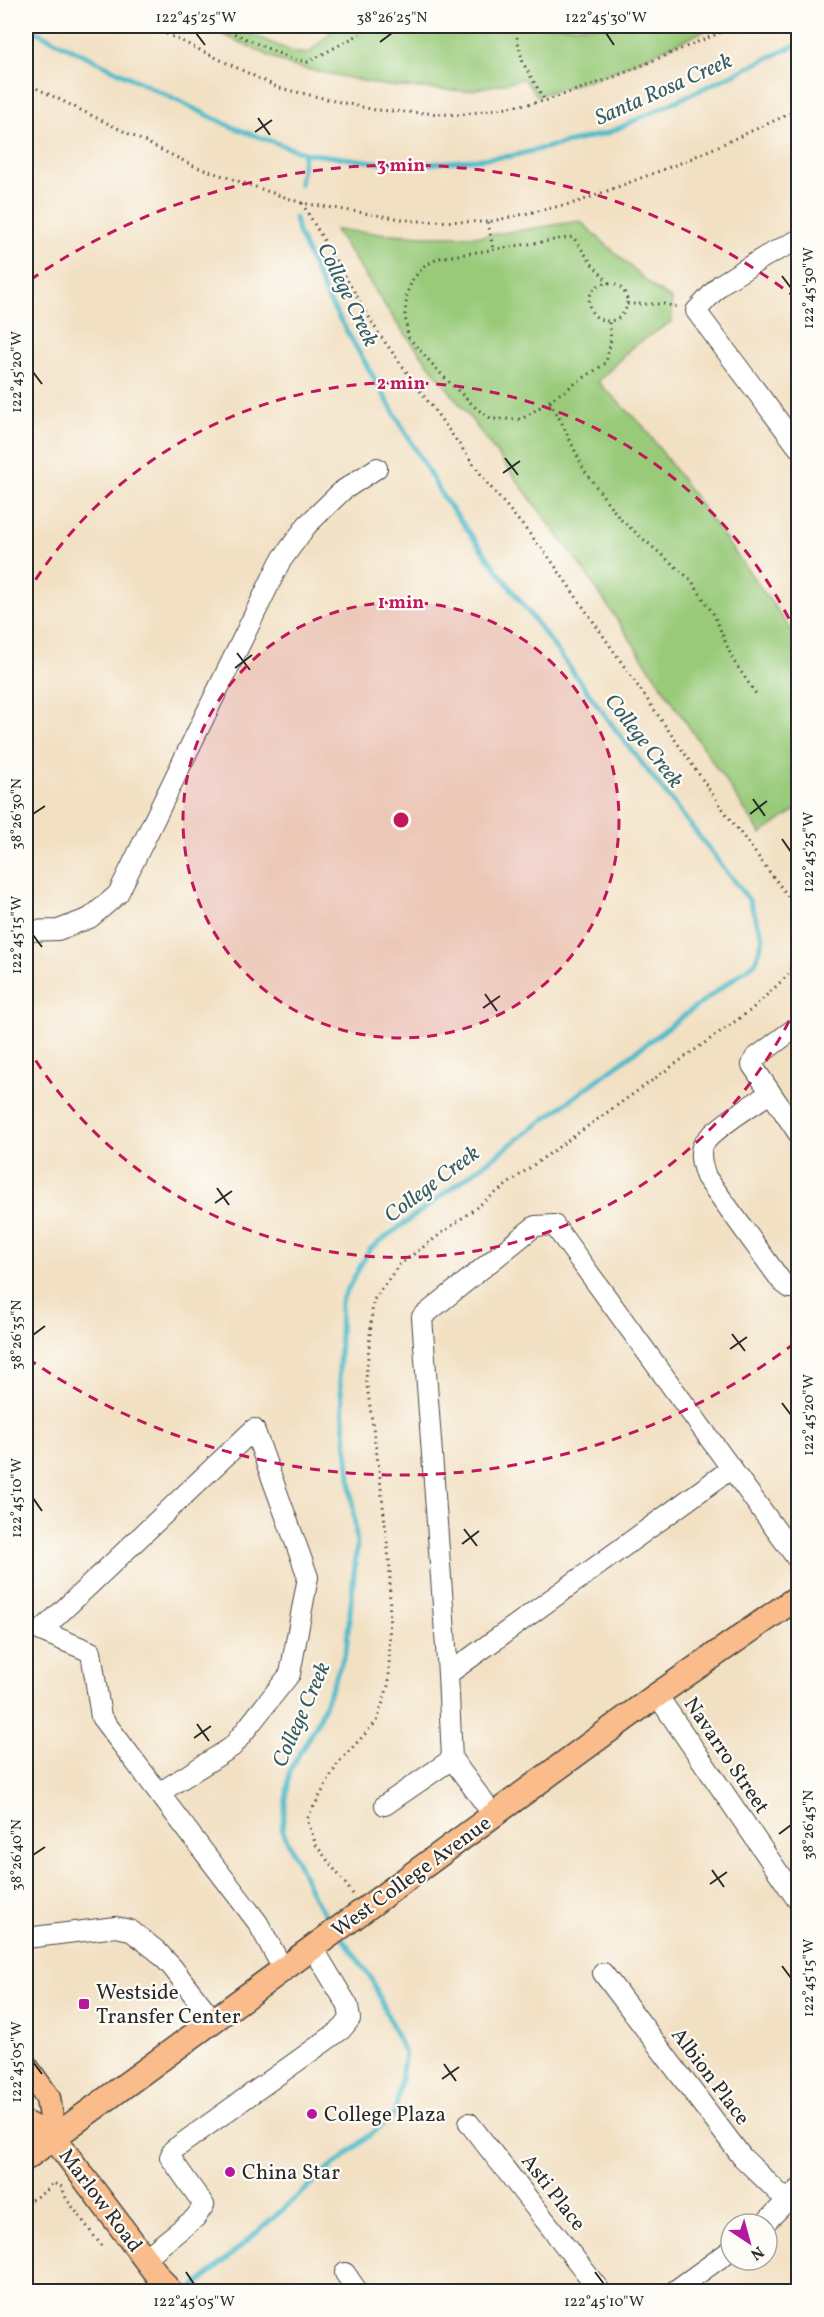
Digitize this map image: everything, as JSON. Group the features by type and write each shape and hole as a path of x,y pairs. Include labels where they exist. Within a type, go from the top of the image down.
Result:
{"main road":[{"name":"West College Avenue","path":"26,2158 657,1695 798,1597"},
{"path":"26,2067 48,2098 54,2138"},
{"path":"26,2124 54,2138"},
{"name":"Marlow Road","path":"54,2138 165,2285"}],"street":[{"path":"798,240 766,256 721,284 696,311 798,447"},
{"path":"26,931 58,930 90,918 118,894 280,562 307,525 342,491 377,468"},
{"path":"798,1026 755,1058 752,1065 798,1133"},
{"path":"770,1092 711,1135 703,1145 702,1166 706,1177 782,1282 790,1288 798,1287"},
{"path":"494,1816 452,1759 422,1317 535,1226 554,1225 798,1560"},
{"path":"159,1793 232,1747 290,1674 308,1577 254,1429 40,1631 91,1652 101,1717 258,1923 283,1969"},
{"path":"448,1674 732,1468"},
{"name":"Navarro Street","path":"657,1695 798,1901"},
{"path":"385,1805 452,1759"},
{"path":"26,1938 116,1927 130,1930 172,1966 213,2020"},
{"path":"145,2258 195,2217 204,2205 170,2157 172,2150 342,2028 350,2019 348,2006 322,1941"},
{"name":"Albion Place","path":"603,1973 742,2157 793,2195"},
{"name":"Asti Place","path":"469,2122 601,2292"},
{"path":"776,2212 793,2195"},
{"path":"673,2292 719,2259"},
{"path":"345,2273 358,2292"}],"path":[{"path":"150,26 279,88 375,110 459,116 545,101 609,79 736,26"},
{"path":"218,26 289,58 308,62 360,34"},
{"path":"512,26 523,63 545,101"},
{"path":"26,83 194,166 302,203 414,220 488,222 578,202 683,162 798,110"},
{"path":"302,203 379,334 488,484 548,556 727,815 793,903 798,933"},
{"path":"488,222 493,249"},
{"path":"609,283 598,285 590,295 588,302 589,308 597,318 609,322 621,317 627,304 622,289 609,283 573,237 493,249 439,258 424,266 413,279 407,293 405,315 408,337 442,375 477,409 492,419 522,419 606,363 611,340 609,322"},
{"path":"627,304 664,304 696,311"},
{"path":"550,402 584,470 621,519 691,580 714,615 733,660 756,693"},
{"path":"365,1909 316,1845 307,1820 338,1763 377,1721 389,1683 390,1569 366,1379 373,1301 399,1265 532,1166 751,1010 789,974 798,943"},
{"path":"26,2203 46,2191 53,2183 58,2184 103,2248"}],"green space":[{"path":"205,26 232,26 293,52 308,54 337,26 715,26 605,75 537,96 524,79 467,91 387,86 291,66"},
{"path":"580,221 654,288 672,299 672,321 632,347 598,382 643,426 798,639 798,808 761,834 583,569 396,322 335,230 421,236 483,236"}],"waterway":[{"name":"Santa Rosa Creek","path":"26,27 232,127 304,153 407,166 511,156 608,133 798,44"},
{"name":"College Creek","path":"300,184 304,153"},
{"name":"College Creek","path":"295,218 298,232 327,297 443,497 616,730 749,900 763,938 756,962 370,1249 341,1301 339,1372 357,1545 346,1651 318,1721 290,1770 282,1829 315,1900 333,1925"},
{"name":"College Creek","path":"189,2292 395,2114 405,2054 371,1978 340,1935"}],"place":[{"name":"Westside Transfer Center","path":"84,2004"},
{"name":"College Plaza","path":"312,2114"},
{"name":"China Star","path":"230,2172"}]}
